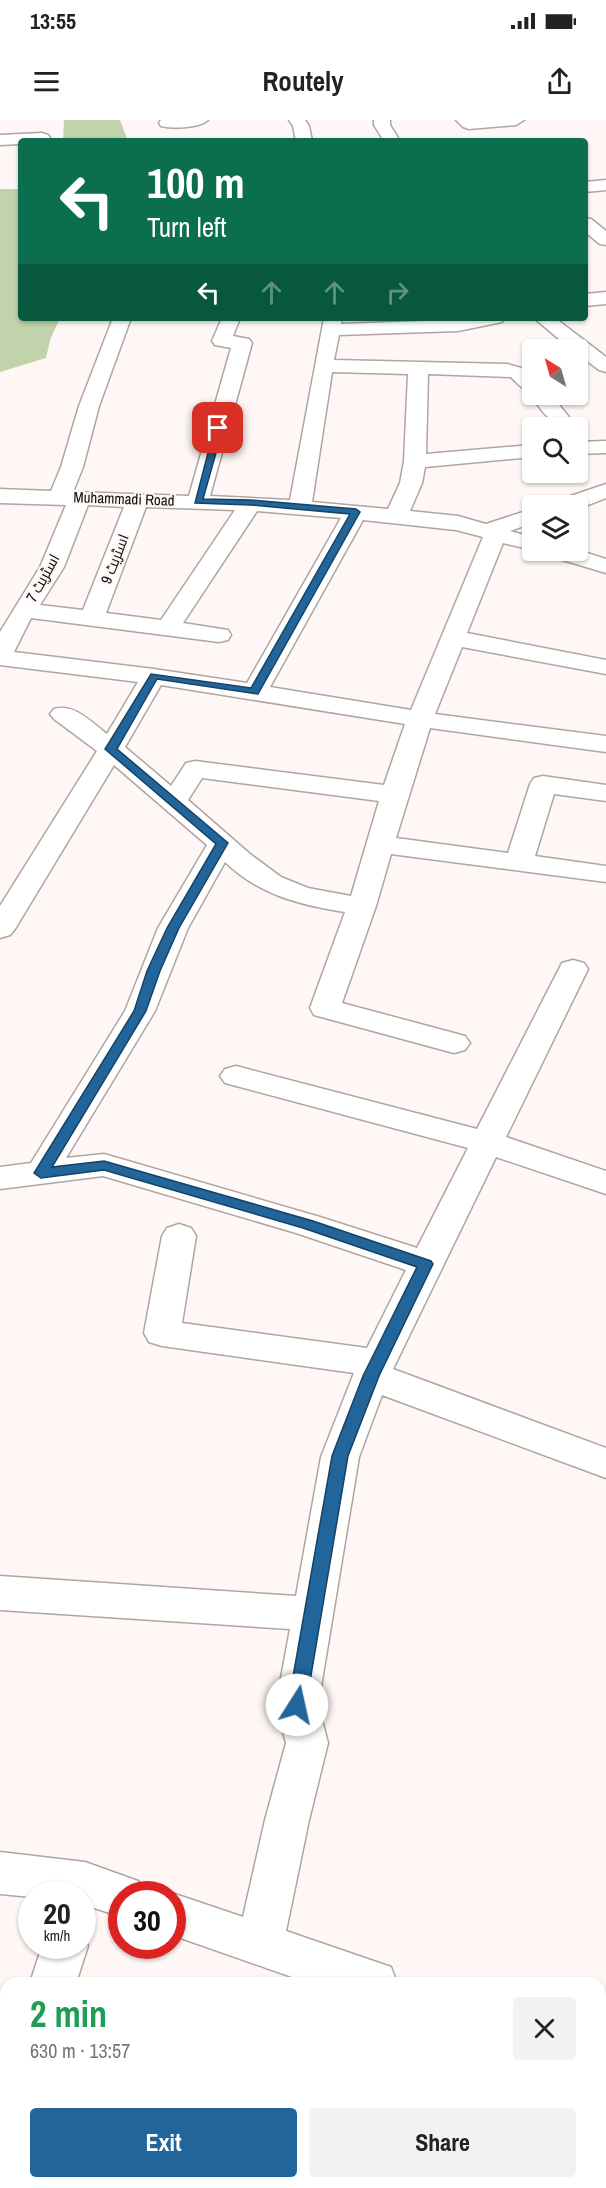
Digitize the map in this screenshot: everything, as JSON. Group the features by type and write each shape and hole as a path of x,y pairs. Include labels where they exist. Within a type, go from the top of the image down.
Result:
{"street":[{"path":"166,123 200,120"},
{"path":"297,120 303,138"},
{"path":"382,120 382,125 390,138"},
{"path":"464,120 469,124 516,120"},
{"path":"0,140 18,139"},
{"path":"588,187 606,185"},
{"path":"588,225 606,240"},
{"path":"588,300 606,298"},
{"name":"اسٹریٹ 7","path":"0,657 24,610 52,567 70,498 72,467 89,406 121,321"},
{"path":"198,501 242,343 222,341 230,321"},
{"path":"300,507 310,465 331,324 458,325 479,321"},
{"path":"547,321 606,366"},
{"path":"323,366 507,370 518,372 522,377"},
{"path":"396,517 411,483 415,460 418,369"},
{"path":"548,405 559,417"},
{"path":"588,448 606,447"},
{"path":"415,460 522,452"},
{"path":"588,497 606,491"},
{"name":"Muhammadi Road","path":"0,496 198,501 300,507 458,524 522,541"},
{"name":"اسٹریٹ 9","path":"92,619 138,500"},
{"path":"167,629 251,503"},
{"path":"255,692 356,512"},
{"path":"454,1042 325,1008 362,906 420,719 453,638 491,533 522,520"},
{"path":"588,558 603,562"},
{"path":"24,610 219,635"},
{"path":"453,638 521,649 606,667"},
{"path":"0,657 154,676 420,719 606,744"},
{"path":"0,929 154,676"},
{"path":"63,714 111,749 222,843 248,869 274,887 296,896 362,906"},
{"path":"174,802 195,770 395,795"},
{"path":"519,862 543,784 606,793"},
{"path":"41,1173 140,1011 173,928 222,843"},
{"path":"380,844 606,874"},
{"path":"260,1945 307,1743 297,1705 340,1456 374,1369 573,969"},
{"path":"236,1076 487,1142 606,1183"},
{"path":"0,1178 104,1165 308,1225 426,1264"},
{"path":"179,1236 162,1333 374,1369 606,1463"},
{"path":"0,1593 313,1614"},
{"path":"0,1873 43,1881"},
{"path":"186,1919 356,1977"},
{"path":"55,1977 61,1959"}],"green space":[{"path":"64,120 120,120 127,138 63,138"},
{"path":"0,189 18,189 18,321 59,321 50,340 46,358 0,372"}],"route":[{"path":"218,428 198,501 356,512 255,692 154,676 111,749 222,843 173,928 140,1011 41,1173 104,1165 308,1225 426,1264 371,1376 340,1456 297,1705"}]}
